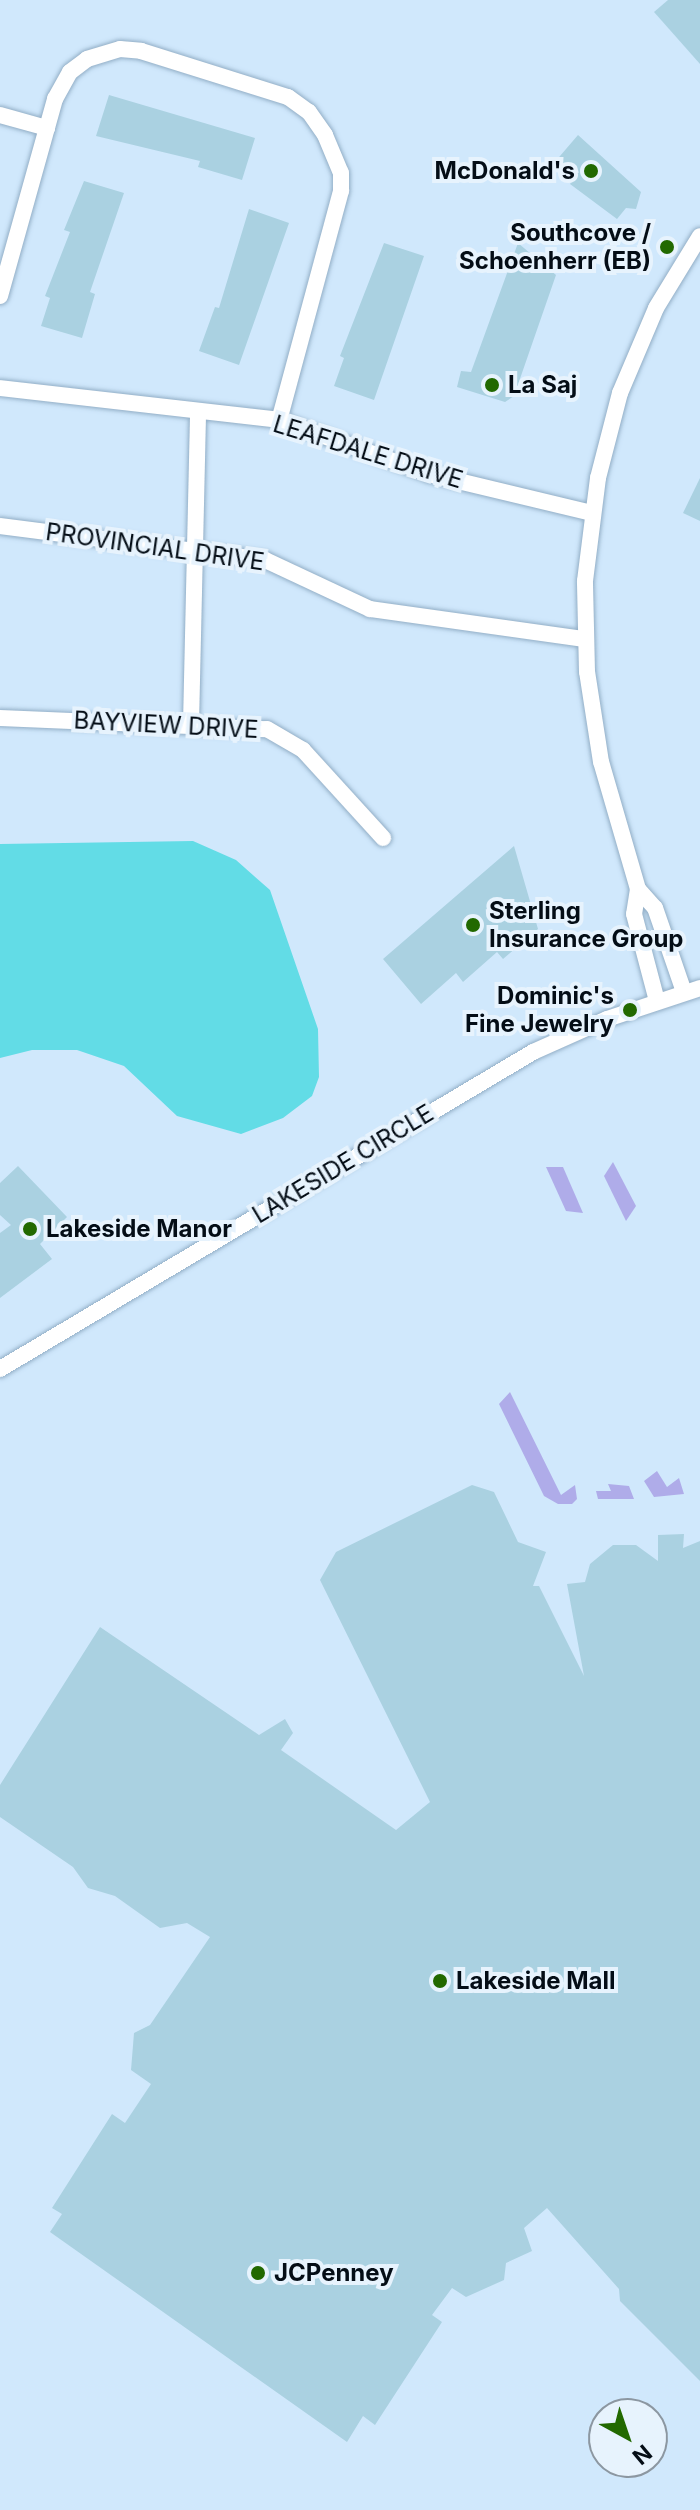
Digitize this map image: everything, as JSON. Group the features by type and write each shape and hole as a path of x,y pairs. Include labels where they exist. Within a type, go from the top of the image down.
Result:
{"street":[{"path":"0,296 47,128 70,72 87,59 120,49 265,87 309,112 335,156 341,191 279,420"},
{"path":"0,115 47,128"},
{"path":"657,1001 634,914 638,889 601,762 584,639 592,513 604,448 628,372 656,308 700,236"},
{"name":"LEAFDALE DRIVE","path":"0,388 279,420 429,474 592,513"},
{"path":"191,724 198,413"},
{"name":"PROVINCIAL DRIVE","path":"0,526 196,548 265,560 370,609 584,639"},
{"name":"BAYVIEW DRIVE","path":"0,718 267,729 289,738 383,838"},
{"path":"638,889 655,908 692,990"},
{"name":"LAKESIDE CIRCLE","path":"0,1369 488,1077 581,1029 692,990"}],"shaded area":[{"path":"193,841 236,860 270,890 318,1029 319,1077 312,1096 283,1118 241,1134 177,1116 124,1066 77,1050 32,1050 0,1058 0,844"},
{"path":"613,1162 636,1206 626,1221 604,1176"},
{"path":"546,1167 563,1167 583,1213 566,1211"},
{"path":"510,1392 561,1495 575,1485 577,1499 572,1504 558,1504 544,1496 499,1404"},
{"path":"657,1471 667,1487 679,1478 684,1494 654,1497 644,1481"},
{"path":"608,1484 629,1486 634,1499 598,1499 596,1491 611,1491"}],"building":[{"path":"668,0 700,0 700,64 654,12"},
{"path":"109,95 255,138 242,180 198,167 200,161 96,136"},
{"name":"McDonald's","path":"578,135 641,192 636,209 626,208 617,219 570,184 573,180 554,163"},
{"path":"84,181 124,193 90,292 95,294 82,338 41,326 50,298 45,296 70,232 64,230"},
{"path":"249,209 289,223 239,365 199,351 215,307 219,308"},
{"path":"384,243 424,256 374,400 334,386 344,358 340,356"},
{"path":"518,243 556,275 514,396 505,402 457,387 461,371 471,372"},
{"path":"700,478 700,521 683,513"},
{"path":"514,846 538,929 503,959 497,952 463,982 456,973 421,1004 383,959"},
{"name":"Lakeside Manor","path":"18,1166 67,1217 40,1244 52,1259 0,1298 0,1233 11,1225 0,1215 0,1183"},
{"name":"Lakeside Mall","path":"472,1485 494,1492 518,1542 546,1552 533,1586 539,1586 584,1676 567,1584 585,1582 590,1564 613,1545 636,1545 658,1561 658,1535 684,1534 683,1548 700,1541 700,2381 620,2301 619,2289 547,2208 524,2228 532,2251 506,2263 504,2280 466,2297 452,2288 432,2315 442,2322 375,2425 363,2416 347,2442 50,2232 62,2214 52,2208 112,2114 125,2123 151,2084 131,2070 134,2033 150,2025 210,1937 187,1923 160,1928 115,1896 88,1888 73,1867 0,1817 0,1785 100,1627 259,1735 285,1719 293,1733 281,1750 396,1830 430,1802 320,1580 336,1552"}],"place":[{"name":"McDonald's","path":"591,171"},
{"name":"Southcove / Schoenherr (EB)","path":"667,247"},
{"name":"La Saj","path":"492,385"},
{"name":"Sterling Insurance Group","path":"473,925"},
{"name":"Dominic's Fine Jewelry","path":"630,1010"},
{"name":"Lakeside Manor","path":"30,1229"},
{"name":"Lakeside Mall","path":"440,1981"},
{"name":"JCPenney","path":"258,2273"}]}
